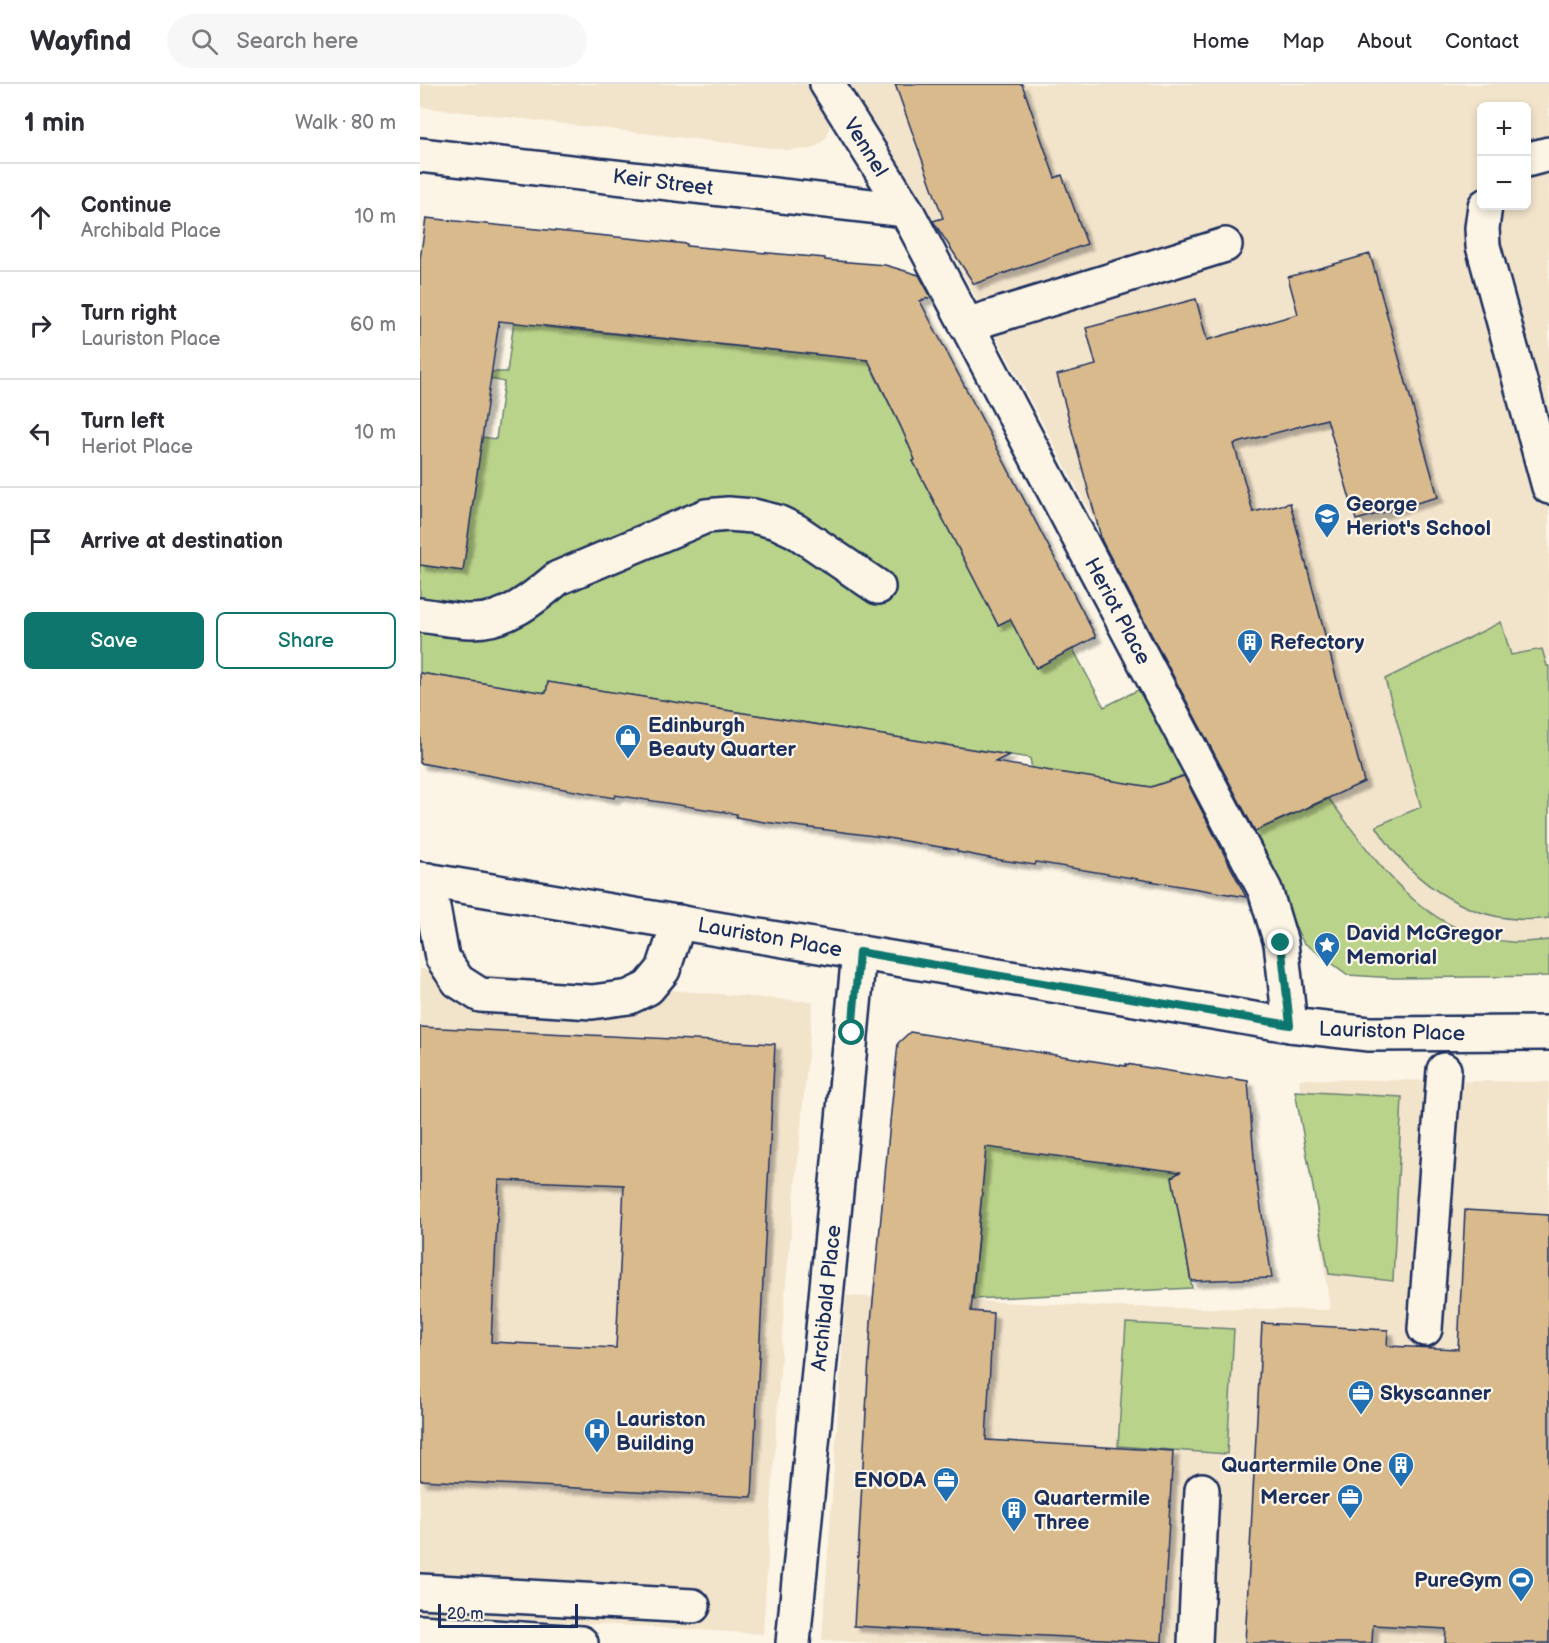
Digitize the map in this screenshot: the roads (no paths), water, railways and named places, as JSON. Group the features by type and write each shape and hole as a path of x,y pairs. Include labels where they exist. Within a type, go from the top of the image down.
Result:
{"street":[{"name":"Vennel","path":"827,84 906,210"},
{"path":"1531,159 1549,154"},
{"name":"Keir Street","path":"420,156 906,210"},
{"name":"Heriot Place","path":"906,210 1265,890 1281,943 1290,1025"},
{"path":"1484,210 1482,228 1484,246 1549,487"},
{"path":"966,325 1225,245"},
{"path":"420,615 472,621 508,614 539,595 558,578 706,516 728,514 769,520 796,531 878,587"},
{"path":"424,880 442,957 458,981 480,995 592,1002 629,997 648,988 663,970 679,922"},
{"name":"Lauriston Place","path":"424,880 1290,1025 1377,1035 1549,1034"},
{"name":"Archibald Place","path":"793,1643 859,952"},
{"path":"1425,1329 1444,1070"},
{"path":"1195,1643 1202,1490"},
{"path":"420,1591 693,1606"},
{"path":"420,1632 581,1643"}],"place":[{"name":"George Heriot's School","path":"1327,539"},
{"name":"Refectory","path":"1250,665"},
{"name":"Edinburgh Beauty Quarter","path":"628,760"},
{"name":"David McGregor Memorial","path":"1327,968"},
{"name":"Skyscanner","path":"1361,1416"},
{"name":"Lauriston Building","path":"597,1454"},
{"name":"Quartermile One","path":"1401,1488"},
{"name":"ENODA","path":"946,1503"},
{"name":"Mercer","path":"1350,1520"},
{"name":"Quartermile Three","path":"1014,1533"},
{"name":"PureGym","path":"1521,1603"}]}
